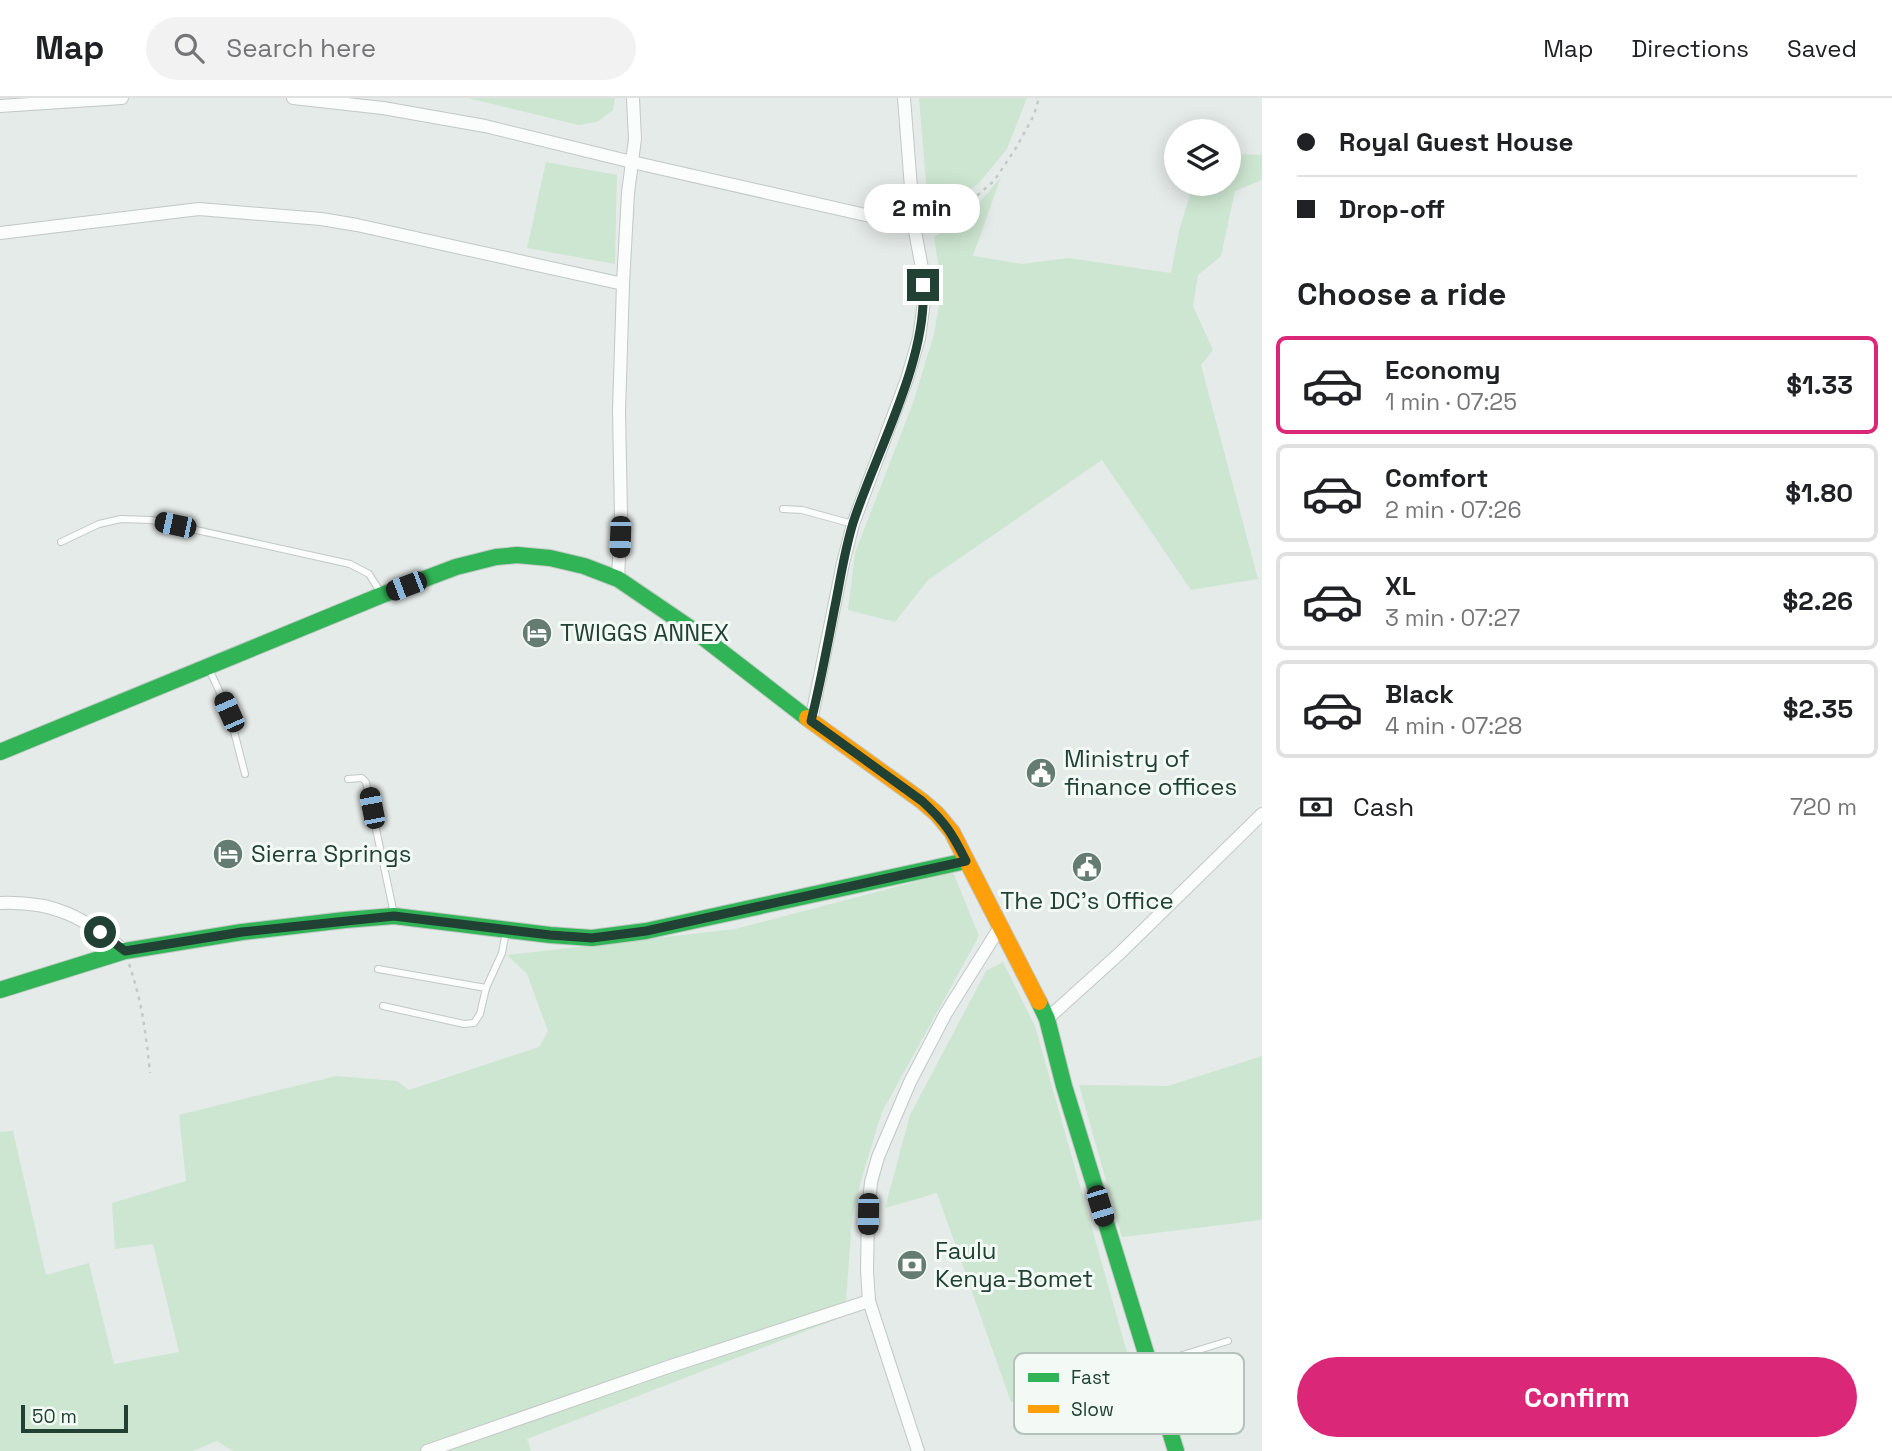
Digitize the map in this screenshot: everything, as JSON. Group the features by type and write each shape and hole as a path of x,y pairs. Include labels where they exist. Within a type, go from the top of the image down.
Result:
{"street":[{"path":"0,106 122,98"},
{"path":"293,98 384,103 914,226"},
{"path":"618,579 623,284 628,192 635,139 633,98"},
{"path":"811,721 853,524 907,379 919,338 925,302 914,226 904,98"},
{"path":"0,233 199,209 277,215 356,225 623,284"},
{"path":"0,752 456,567 517,555 550,558 584,566 618,579 696,632 811,721 922,801 952,832 1047,1019 1064,1086 1146,1353"},
{"path":"1047,1019 1120,953 1262,814"},
{"path":"0,990 125,951 242,932 394,916 592,938 646,931 966,861"},
{"path":"0,903 24,902 60,910 88,923 125,951"},
{"path":"918,1451 869,1301 867,1270 871,1182 878,1157 910,1082 946,1013 1000,927"},
{"path":"427,1451 869,1301"},
{"path":"1171,1434 1176,1451"}],"lane":[{"path":"783,509 802,510 853,524"},
{"path":"61,542 99,524 121,519 150,520 350,564 369,574 382,595"},
{"path":"208,667 229,712 245,774"},
{"path":"348,779 362,778 366,782 394,916"},
{"path":"383,1006 464,1024 474,1023 480,1014 486,988 502,953 506,929"},
{"path":"378,969 486,988"},
{"path":"1189,1353 1228,1341"}],"path":[{"path":"914,226 945,223 994,181 1016,149 1034,115 1039,98"},
{"path":"125,951 139,993 150,1073"}],"green space":[{"path":"468,98 615,98 613,110 597,122 578,125"},
{"path":"919,98 1027,98 1007,149 979,183 950,205 928,207"},
{"path":"1262,151 1262,180 1241,189 1241,154 1261,155"},
{"path":"546,162 617,175 615,264 527,248"},
{"path":"1001,177 973,256 1022,264 1068,258 1171,273 1189,196 1234,196 1221,256 1198,275 1193,306 1213,350 1201,365 1258,579 1191,590 1102,460 928,580 895,622 848,610 855,553 913,403 934,334 942,288 934,237 965,219"},
{"path":"953,872 979,936 882,1112 852,1218 845,1316 527,1439 531,1451 233,1451 217,1441 193,1451 0,1451 0,1132 13,1131 46,1275 89,1263 114,1364 179,1352 153,1244 115,1249 112,1203 186,1181 179,1115 336,1076 397,1081 409,1090 539,1047 548,1031 527,974 507,955 735,929"},
{"path":"1003,962 1035,1026 1127,1353 1014,1353 1014,1401 1011,1402 937,1193 885,1208 910,1115 986,971"},
{"path":"1262,1056 1262,1220 1122,1237 1079,1085 1168,1086"}],"traffic: fast":[{"path":"0,752 382,595 456,567 517,555 550,558 584,566 618,579 696,632 807,718"},
{"path":"0,990 125,951 242,932 345,920 394,916 592,938 646,931 966,861"},
{"path":"1039,1002 1047,1019 1064,1086 1146,1353"},
{"path":"1171,1434 1176,1451"}],"traffic: slow":[{"path":"807,718 922,801 952,832 1039,1002"}],"place":[{"name":"TWIGGS ANNEX","path":"537,633"},
{"name":"Ministry of finance offices","path":"1041,773"},
{"name":"Sierra Springs","path":"228,854"},
{"name":"The DC's Office","path":"1087,867"},
{"name":"Faulu Kenya-Bomet","path":"912,1265"}],"route":[{"path":"100,932 125,951 242,932 394,916 592,938 646,931 966,861 952,832 937,814 811,721 853,524 907,379 919,338 925,302 923,285"}]}
